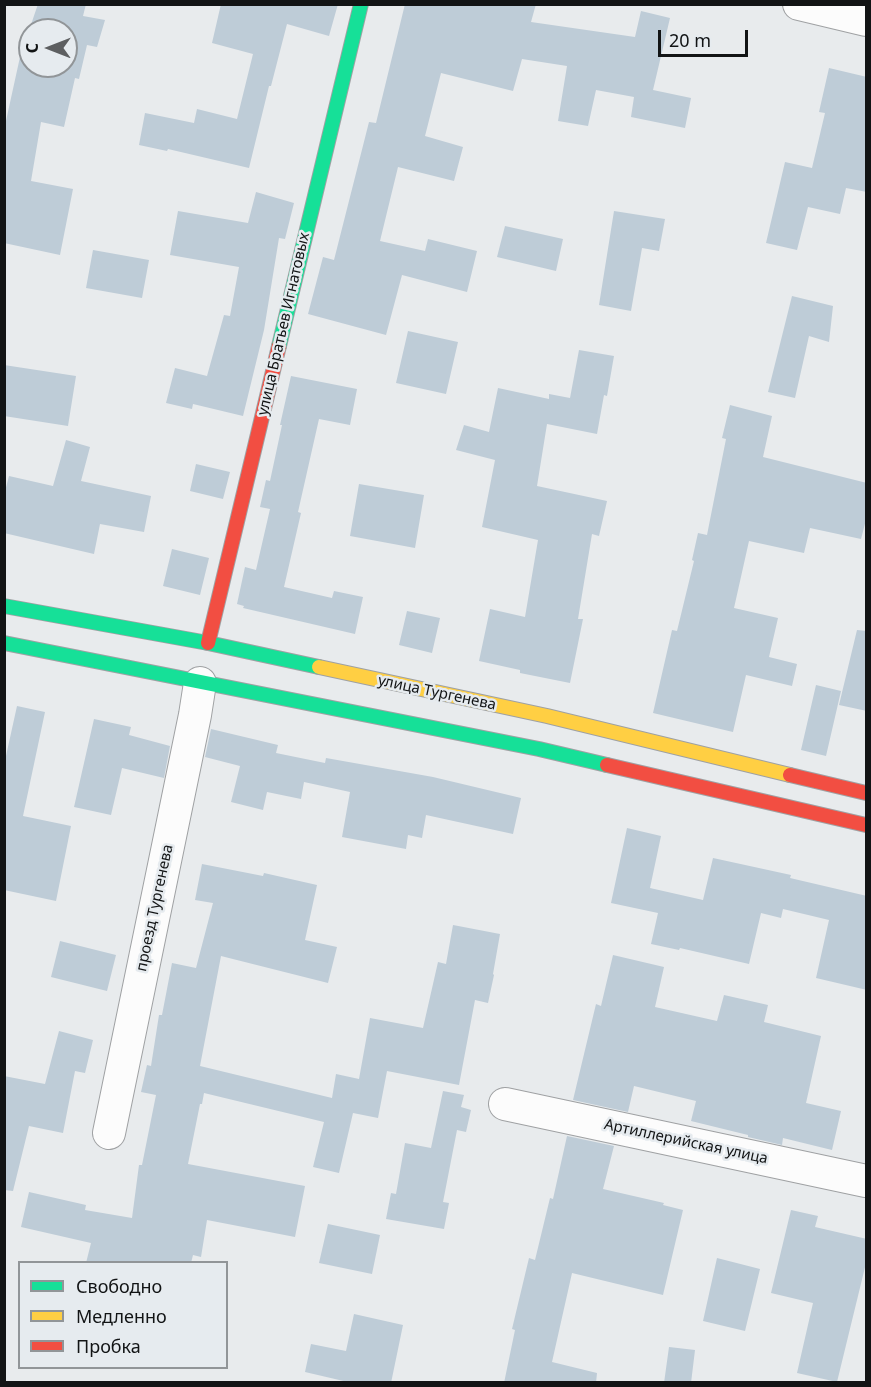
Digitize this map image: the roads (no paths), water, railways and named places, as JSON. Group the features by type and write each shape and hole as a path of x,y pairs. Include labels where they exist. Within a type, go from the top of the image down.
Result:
{"main road":[{"name":"улица Братьев Игнатовых","path":"208,643 361,4"},
{"name":"улица Тургенева","path":"4,606 208,643 547,716 867,793"},
{"path":"4,643 539,749 867,825"}],"street":[{"path":"800,4 867,20"},
{"name":"проезд Тургенева","path":"109,1133 200,683"},
{"name":"Артиллерийская улица","path":"505,1104 867,1181"}]}
